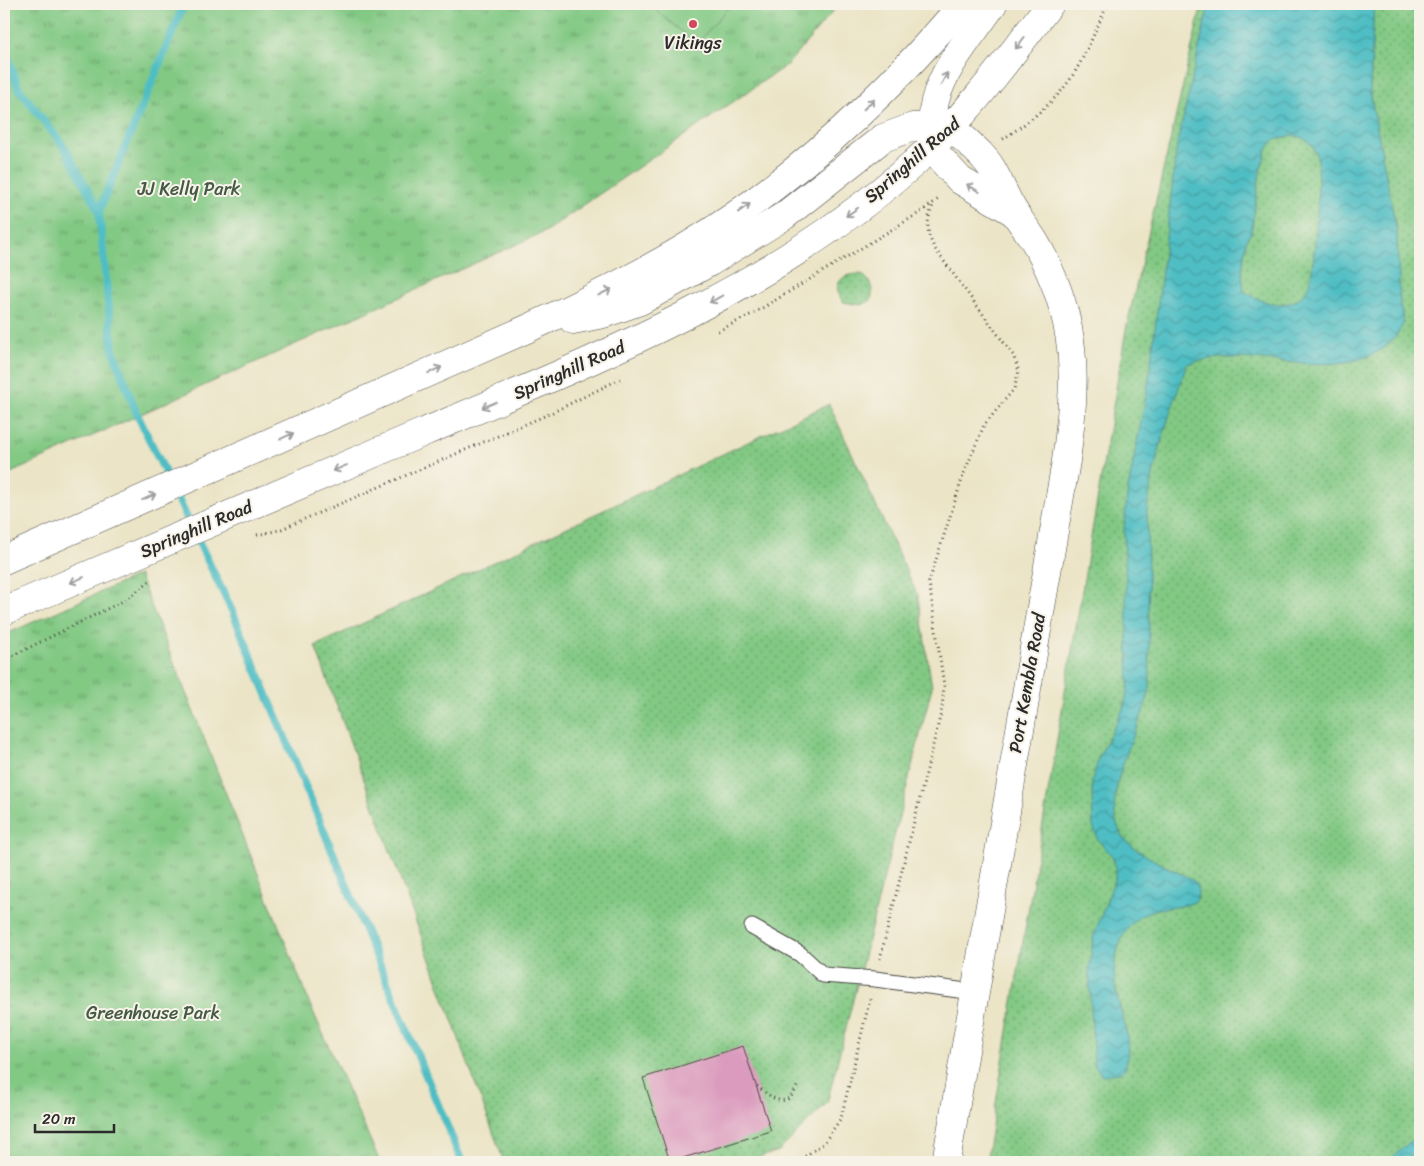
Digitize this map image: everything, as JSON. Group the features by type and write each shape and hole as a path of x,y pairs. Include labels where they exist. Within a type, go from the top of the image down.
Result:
{"main road":[{"path":"4,560 530,328 609,290 688,246 782,180 879,94 963,4"},
{"path":"530,328 603,314 640,301 710,262 771,224 883,138 900,130 939,134 935,100 945,77 993,4"},
{"name":"Springhill Road","path":"4,611 553,378 684,316 792,254 884,189 984,91 1050,4"},
{"name":"Port Kembla Road","path":"939,134 960,180 1015,213 1036,244 1063,307 1071,340 1074,378 1066,461 946,1162"}],"lane":[{"path":"752,927 800,954 823,975 875,979 974,992"}],"path":[{"path":"797,1162 824,1143 841,1118 942,709 944,686 929,582 963,476 984,425 1014,389 1019,371 1013,355 928,237 926,224 933,204"},
{"path":"4,660 127,599 154,578"},
{"path":"757,1086 774,1099 782,1100 791,1096 796,1086"}],"green space":[{"name":"JJ Kelly Park","path":"4,4 839,4 788,64 546,231 4,476"},
{"name":"Vikings","path":"648,4 731,4 697,44"},
{"path":"1202,4 1420,4 1420,1162 986,1162 1126,329"},
{"path":"854,274 861,274 871,286 871,300 862,305 843,302 838,290 840,281"},
{"path":"829,404 918,596 932,687 827,1103 779,1151 744,1162 504,1162 315,646"},
{"name":"Greenhouse Park","path":"139,575 311,1007 380,1162 4,1162 4,635"}],"water":[{"path":"1209,4 1374,4 1370,91 1397,233 1400,306 1404,322 1391,342 1373,354 1351,361 1327,364 1226,358 1209,359 1187,364 1174,400 1153,473 1147,511 1150,688 1121,769 1116,791 1115,812 1119,830 1131,845 1154,860 1194,881 1198,888 1198,893 1196,901 1189,904 1159,909 1138,918 1131,924 1123,936 1118,949 1115,981 1125,1024 1128,1053 1125,1069 1119,1073 1102,1075 1094,1065 1089,972 1093,938 1115,879 1116,867 1112,856 1098,840 1093,826 1092,781 1099,757 1124,707 1129,684 1124,530 1127,495 1149,379 1177,145","holes":["1293,135 1310,143 1315,150 1318,160 1313,265 1307,289 1301,297 1286,304 1277,304 1260,300 1244,291 1242,272 1246,242 1251,233 1260,172 1267,149 1274,140"]},
{"path":"1420,1133 1420,1162 1387,1162"}],"building":[{"path":"743,1046 771,1131 670,1162 643,1078"}],"waterway":[{"path":"99,211 184,4"},
{"path":"4,47 19,89 65,148 99,211 113,350 136,412 233,613 462,1162"}],"place":[{"name":"Vikings","path":"693,24"}]}
